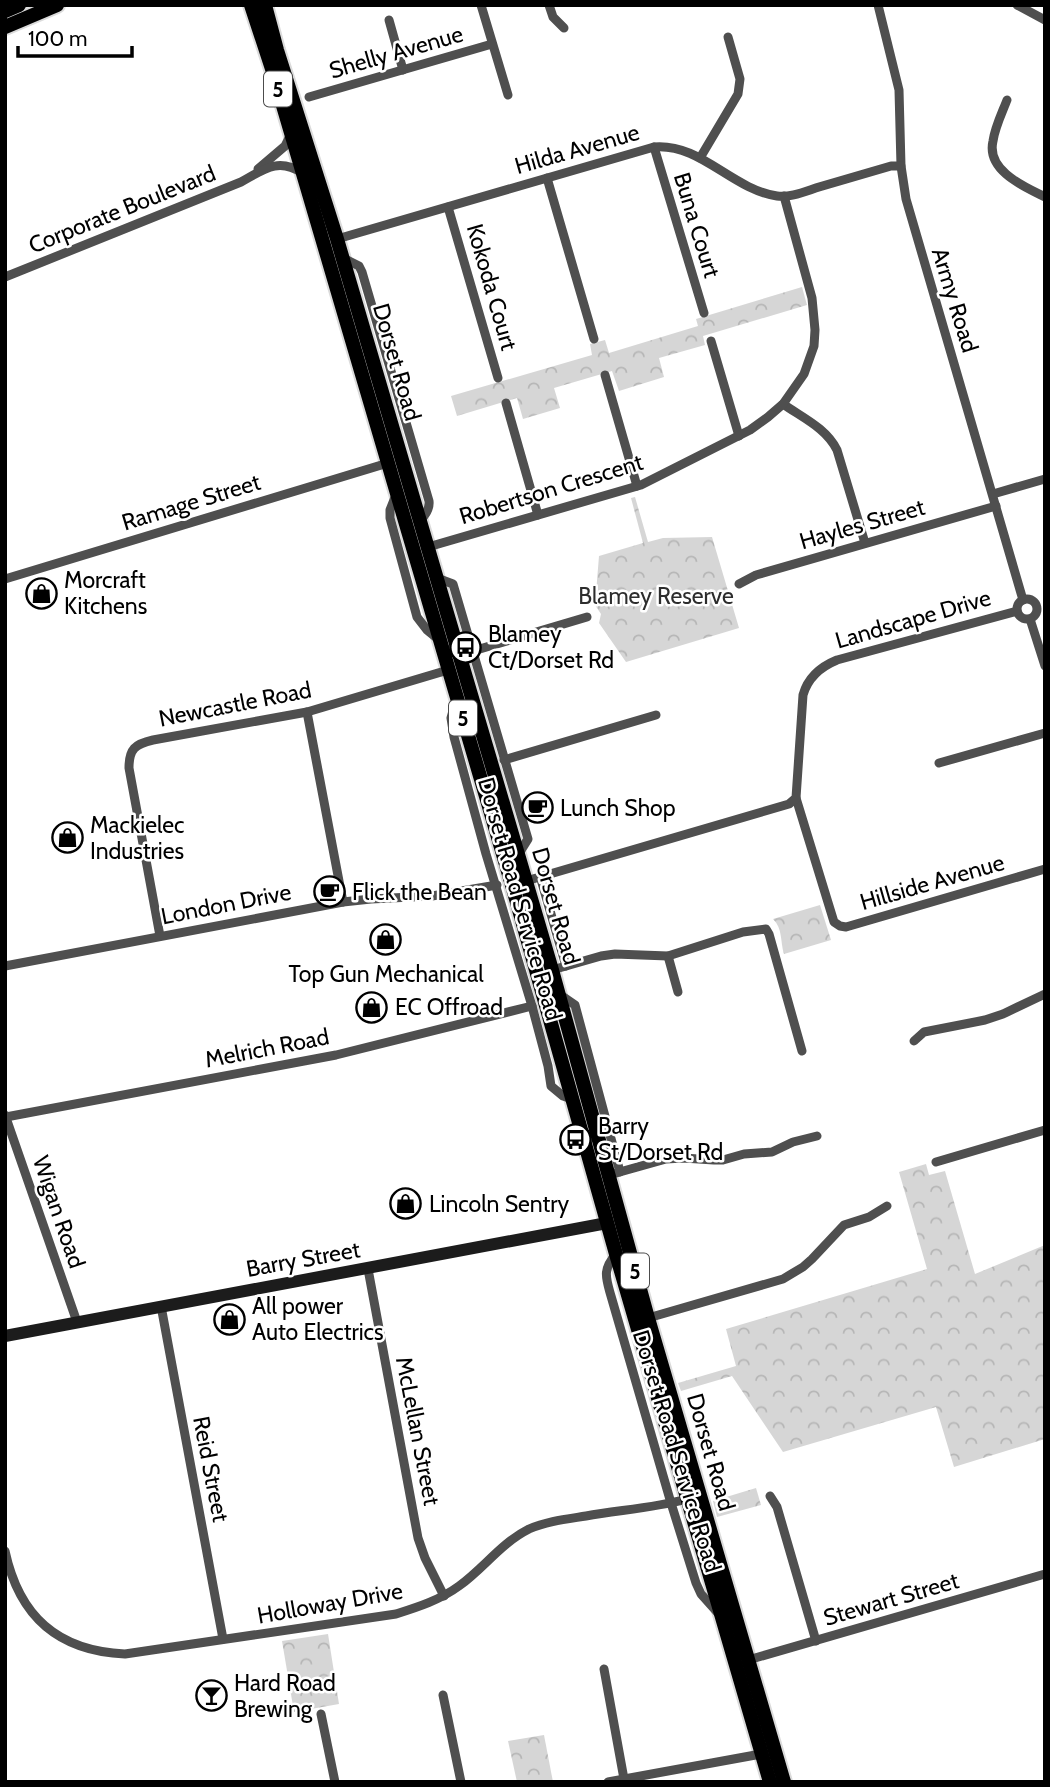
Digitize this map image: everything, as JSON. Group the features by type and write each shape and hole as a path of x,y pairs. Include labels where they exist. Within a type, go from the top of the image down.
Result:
{"main road":[{"path":"5,11 19,5"},
{"path":"5,27 57,5"},
{"name":"Dorset Road","path":"251,5 302,173 330,241 343,258 370,350 395,461 397,494 413,551 457,698 526,881 572,1099 648,1318 768,1752 770,1782"},
{"name":"Dorset Road","path":"265,5 330,241 359,364 420,521 585,1089 615,1174 616,1254 720,1614 742,1662"},
{"path":"359,364 370,350"},
{"path":"413,551 428,547"},
{"path":"572,1099 585,1089"},
{"name":"Barry Street","path":"5,1336 614,1221"},
{"name":"Dorset Road","path":"768,1752 785,1782"}],"street":[{"path":"481,5 508,95"},
{"path":"549,5 553,17 564,29"},
{"name":"Army Road","path":"878,5 899,90 901,166 905,200 1023,600"},
{"path":"1017,5 1045,20"},
{"path":"389,20 403,70"},
{"path":"700,158 738,94 740,79 728,37"},
{"name":"Shelly Avenue","path":"309,97 492,44"},
{"path":"1007,100 993,141 993,152 1004,174 1045,197"},
{"name":"Corporate Boulevard","path":"252,175 285,146 291,134"},
{"name":"Hilda Avenue","path":"330,241 654,147 674,147 691,153 758,191 784,196"},
{"name":"Buna Court","path":"654,147 704,313"},
{"name":"Corporate Boulevard","path":"5,278 228,187 275,165 290,166 302,173"},
{"path":"784,196 891,166 901,166"},
{"path":"547,178 594,339"},
{"name":"Robertson Crescent","path":"428,547 637,486 739,436 783,404 804,374 814,346 815,330 813,298 784,196"},
{"name":"Kokoda Court","path":"448,207 498,379"},
{"path":"343,258 359,266 429,501 428,512 420,521"},
{"path":"711,341 739,436"},
{"path":"605,375 637,486"},
{"path":"506,403 538,515"},
{"path":"783,404 831,439 837,450 865,543"},
{"name":"Ramage Street","path":"5,579 395,461"},
{"path":"993,494 1045,479"},
{"path":"397,494 390,510 390,518 418,617 427,630 440,640"},
{"name":"Hayles Street","path":"739,584 756,575 996,506"},
{"name":"Dorset Road Service Road","path":"437,578 453,584 528,839 518,855"},
{"path":"1023,600 1032,601 1041,607 1030,619 1021,618 1017,611 1017,606 1023,600"},
{"name":"Landscape Drive","path":"796,798 803,695 815,672 837,660 1017,611"},
{"path":"473,651 587,617"},
{"path":"1030,619 1045,666"},
{"name":"Newcastle Road","path":"160,936 129,768 129,756 141,743 306,712 448,670"},
{"name":"Dorset Road Service Road","path":"457,698 451,718 454,737 532,1006 551,1086 563,1096 572,1099"},
{"path":"306,712 343,902"},
{"path":"504,760 656,715"},
{"name":"Dorset Road Service Road","path":"479,720 499,742"},
{"path":"939,763 1045,733"},
{"path":"526,881 789,804 796,798"},
{"name":"Hillside Avenue","path":"796,798 834,922 840,926 846,927 1045,869"},
{"name":"Dorset Road Service Road","path":"526,881 566,966"},
{"name":"London Drive","path":"5,966 343,902 432,896 497,885"},
{"path":"552,970 615,954 668,956 743,932 766,929 802,1051"},
{"path":"668,956 678,992"},
{"name":"Dorset Road Service Road","path":"559,994 575,1005 601,1105 615,1174"},
{"path":"914,1041 924,1032 985,1020 1045,994"},
{"name":"Melrich Road","path":"6,1116 336,1055 532,1006"},
{"name":"Wigan Road","path":"6,1116 77,1322"},
{"path":"936,1162 1045,1130"},
{"path":"615,1174 666,1159 723,1160 744,1154 772,1152 793,1142 817,1136"},
{"path":"648,1318 783,1279 803,1267 844,1225 887,1206"},
{"name":"Dorset Road Service Road","path":"616,1254 609,1262 606,1276 671,1503 696,1583 716,1613 720,1614"},
{"name":"McLellan Street","path":"368,1269 418,1538 444,1596"},
{"name":"Reid Street","path":"161,1306 223,1639"},
{"path":"770,1496 777,1507 817,1641"},
{"name":"Holloway Drive","path":"5,1551 10,1572 25,1604 37,1620 70,1643 97,1651 124,1654 396,1614 444,1596 467,1580 502,1546 538,1525 687,1499"},
{"name":"Stewart Street","path":"742,1662 1045,1574"},
{"path":"604,1669 630,1779"},
{"path":"443,1695 461,1782"},
{"path":"321,1714 335,1782"},
{"path":"608,1782 768,1752"}],"green space":[{"path":"802,287 807,305 703,336 705,345 659,358 664,377 619,391 612,371 554,388 560,408 523,419 517,398 457,416 451,396 592,355 590,344 605,340 609,353 698,326 696,319"},
{"name":"Blamey Reserve","path":"635,497 648,542 663,538 712,537 739,628 626,662 599,623 601,614 595,605 599,556 643,543 631,498"},
{"path":"820,905 831,940 784,954 780,931 773,919"},
{"path":"926,1164 929,1175 945,1171 975,1274 1045,1245 1045,1439 954,1467 936,1407 783,1452 732,1376 681,1391 678,1383 736,1366 726,1329 927,1269 899,1172"},
{"path":"756,1488 761,1505 717,1517 713,1501"},
{"path":"328,1634 339,1704 294,1712 282,1641"},
{"path":"544,1735 553,1782 517,1782 508,1741"}],"place":[{"name":"Morcraft Kitchens","path":"41,593"},
{"name":"Blamey Ct/Dorset Rd","path":"465,647"},
{"name":"Lunch Shop","path":"537,808"},
{"name":"Mackielec Industries","path":"67,838"},
{"name":"Flick the Bean","path":"329,892"},
{"name":"Top Gun Mechanical","path":"386,940"},
{"name":"EC Offroad","path":"372,1007"},
{"name":"Barry St/Dorset Rd","path":"575,1139"},
{"name":"Lincoln Sentry","path":"406,1204"},
{"name":"All power Auto Electrics","path":"229,1319"},
{"name":"Hard Road Brewing","path":"211,1696"}]}
